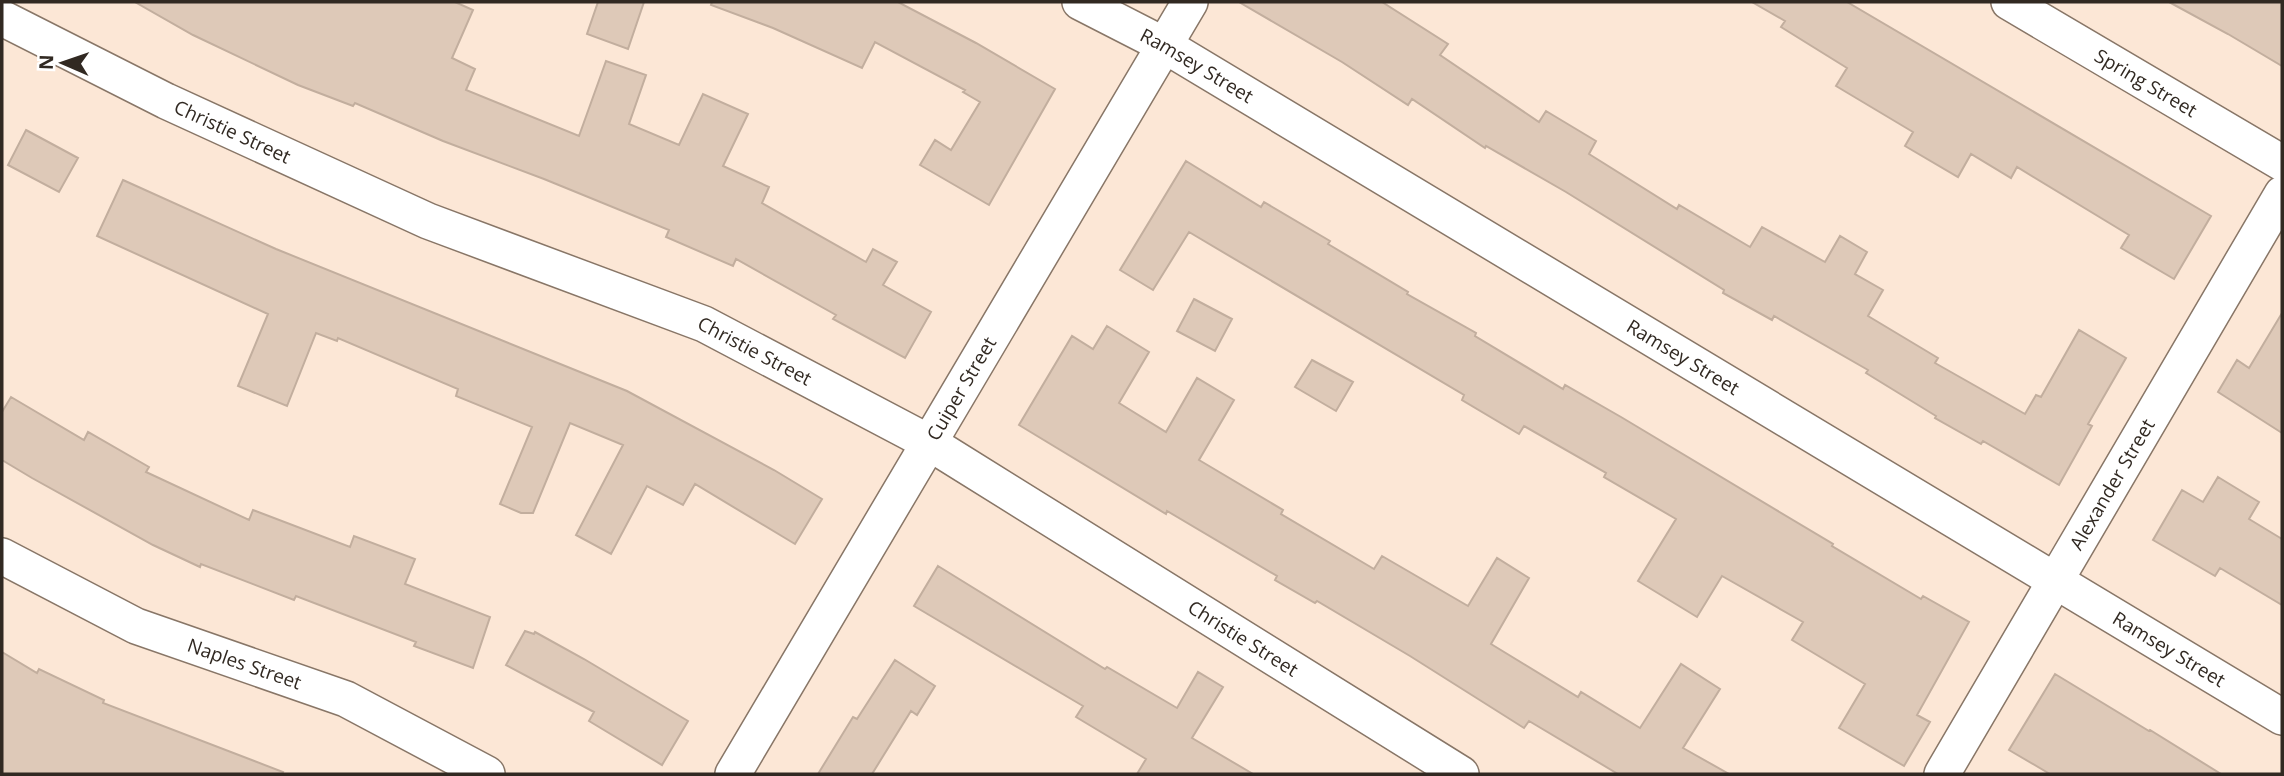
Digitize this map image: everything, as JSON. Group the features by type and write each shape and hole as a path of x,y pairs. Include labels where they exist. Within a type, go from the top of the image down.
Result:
{"street":[{"name":"Ramsey Street","path":"1080,2 1164,45 2282,717"},
{"name":"Cuiper Street","path":"733,774 1189,2"},
{"name":"Spring Street","path":"2009,2 2282,163"},
{"name":"Christie Street","path":"2,18 166,101 428,221 704,324 928,442 1461,774"},
{"name":"Alexander Street","path":"1942,774 2057,582 2282,194"},
{"name":"Naples Street","path":"2,556 136,626 346,699 487,774"}],"building":[{"path":"135,2 455,2 473,10 452,58 475,69 466,90 579,136 606,61 646,75 629,124 679,145 703,94 748,114 723,166 769,187 762,203 866,262 873,249 897,262 883,285 931,312 905,358 833,319 836,315 736,259 733,266 666,237 669,230 443,141 355,103 353,106 298,85 193,35"},
{"path":"598,2 644,2 628,49 587,34"},
{"path":"712,2 898,2 1055,89 989,205 920,165 935,140 951,150 980,102 963,92 965,90 875,42 862,68 773,28 711,5"},
{"path":"1239,2 1382,2 1448,44 1440,55 1539,122 1546,111 1596,141 1589,154 1677,209 1679,205 1750,247 1762,227 1825,262 1840,236 1867,252 1855,274 1883,290 1868,316 1938,358 1935,363 2025,414 2036,395 2041,397 2079,330 2126,358 2088,424 2092,426 2059,485 1983,441 1981,444 1935,418 1936,416 1866,373 1868,370 1774,316 1772,320 1723,293 1724,290 1566,192 1486,146 1485,148 1412,99 1408,105 1342,62"},
{"path":"1752,2 1847,2 2211,216 2174,279 2121,248 2129,235 2017,167 2011,178 1971,154 1958,177 1905,146 1913,132 1836,86 1847,68 1781,27 1785,21"},
{"path":"2169,2 2282,2 2282,66 2228,34"},
{"path":"26,130 78,158 59,192 8,165"},
{"path":"1186,161 1261,207 1264,202 1330,241 1328,244 1563,389 1565,385 1621,417 1921,599 1923,596 1969,622 1917,715 1930,722 1904,766 1839,728 1865,684 1792,640 1803,622 1722,576 1697,617 1638,581 1676,519 1604,477 1606,473 1524,426 1519,434 1462,400 1464,395 1189,232 1153,290 1120,270"},
{"path":"123,180 276,249 627,391 774,470 822,499 795,544 695,484 683,505 647,486 611,554 576,535 623,445 570,423 533,513 521,513 500,504 532,427 456,396 458,389 338,338 337,341 316,333 287,406 238,386 268,314 97,236"},
{"path":"1194,299 1232,319 1215,351 1177,331"},
{"path":"2282,313 2282,433 2218,392 2237,360 2249,368"},
{"path":"1107,326 1149,352 1119,403 1166,432 1197,378 1234,400 1199,460 1283,510 1281,514 1374,569 1382,556 1468,606 1497,558 1529,578 1491,644 1578,697 1581,692 1640,728 1681,664 1720,689 1683,748 1729,774 1618,774 1529,721 1524,728 1410,656 1317,601 1315,603 1275,580 1277,576 1167,511 1166,514 1019,425 1072,336 1093,349"},
{"path":"1312,360 1353,382 1336,411 1295,387"},
{"path":"11,397 84,440 88,432 149,467 146,472 249,520 253,510 350,547 354,536 415,559 405,584 490,617 473,668 414,646 416,642 296,596 294,600 201,564 200,567 153,545 32,478 2,460 2,412"},
{"path":"2218,477 2259,502 2249,519 2282,539 2282,605 2220,568 2215,576 2153,540 2182,490 2203,502"},
{"path":"938,566 1105,669 1107,667 1177,708 1198,672 1223,687 1192,738 1253,774 1137,774 1146,759 1076,717 1083,706 914,606"},
{"path":"525,631 535,632 584,659 688,721 662,765 589,721 594,712 506,665"},
{"path":"2,652 37,673 39,669 104,700 103,703 283,772 2,774"},
{"path":"895,660 935,686 917,715 911,711 872,774 818,774 853,717 857,719"},
{"path":"2055,674 2221,774 2050,774 2009,750"}]}
